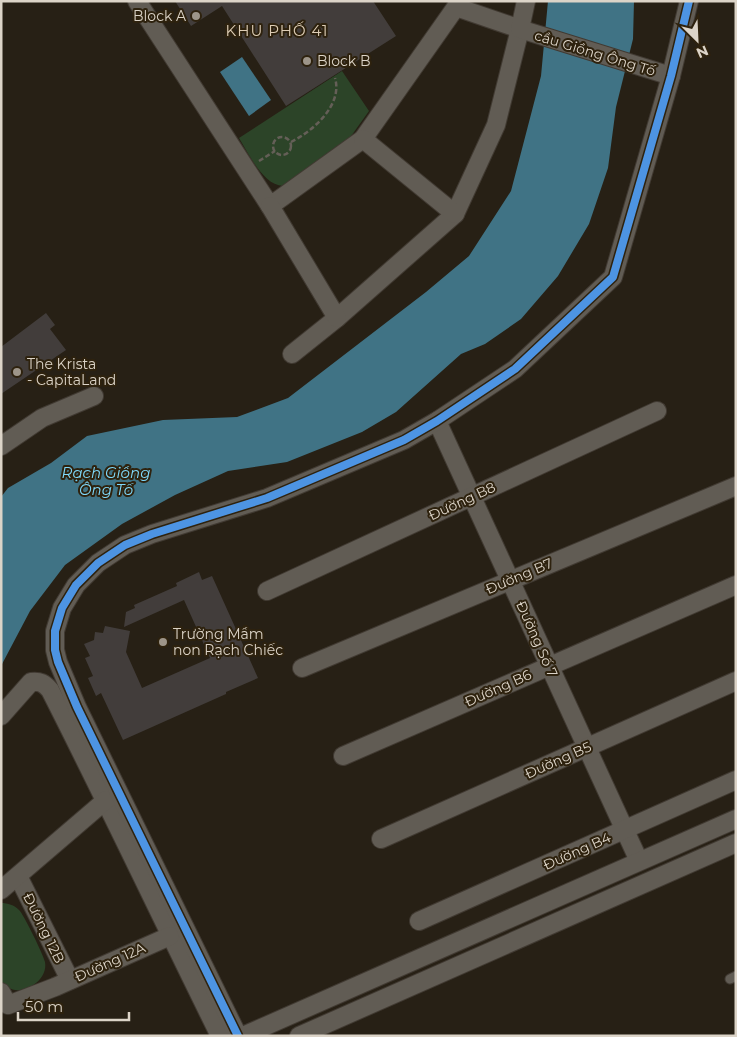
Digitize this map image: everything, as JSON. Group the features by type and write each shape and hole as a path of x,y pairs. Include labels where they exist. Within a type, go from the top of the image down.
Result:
{"street":[{"path":"137,1 270,206 337,318"},
{"path":"292,354 337,318 456,214 496,125 526,1"},
{"path":"238,1036 82,716 58,662 55,650 55,631 62,608 76,585 87,574 125,545 152,534 267,498 404,440 438,421 515,369 613,277 671,76 689,1"},
{"path":"270,206 363,139 454,4"},
{"name":"cầu Giồng Ông Tố","path":"454,4 520,29 671,76"},
{"path":"363,139 456,214"},
{"path":"1,446 42,418 94,396"},
{"name":"Đường B8","path":"267,591 657,411"},
{"name":"Đường Số 7","path":"438,421 639,861"},
{"name":"Đường B7","path":"302,668 736,486"},
{"name":"Đường B6","path":"342,756 736,585"},
{"name":"Đường B5","path":"380,839 736,680"},
{"path":"1,716 31,682 38,681 45,684 50,690 106,800 170,936 220,1036"},
{"name":"Đường B4","path":"418,921 736,780"},
{"path":"1,890 106,800"},
{"path":"243,1036 736,818"},
{"path":"299,1036 736,843"},
{"name":"Đường 12B","path":"18,876 70,980"},
{"name":"Đường 12A","path":"1,992 8,1005 170,936"}],"path":[{"path":"291,142 309,131 335,100 335,78"},
{"path":"285,137 291,142 291,150 288,154 278,155 274,151 273,145 279,138 285,137"}],"green space":[{"path":"342,71 369,111 349,139 283,186 269,180 257,168 239,138"},
{"path":"1,903 17,908 21,913 45,962 44,973 41,978 26,989 13,989 1,982"}],"water":[{"name":"Rạch Giồng Ông Tố","path":"548,1 634,1 633,39 616,107 608,168 589,224 558,276 521,319 485,344 461,354 396,412 362,432 287,462 228,471 175,495 122,524 65,565 30,611 1,666 1,497 8,488 51,463 87,436 163,420 237,417 288,398 426,292 469,256 511,191 541,76"},
{"path":"242,57 271,100 249,116 220,72"}],"building":[{"name":"Block B","path":"175,1 373,1 396,36 286,106 222,6 191,26"},
{"name":"The Krista - CapitaLand","path":"46,313 55,325 50,329 66,350 1,394 1,347"},
{"path":"199,572 202,580 212,576 258,678 123,740 101,693 96,696 88,678 93,676 85,658 90,656 84,644 94,640 95,632 103,633 105,626 130,631 126,652 142,688 210,658 184,600 124,627 126,612 135,608 134,605 177,586 176,583"}],"cycle path":[{"path":"238,1036 77,707 58,662 55,650 55,631 62,608 76,585 98,563 125,545 152,534 267,498 404,440 437,421 515,369 613,277 671,76 689,1"}],"place":[{"name":"Block A","path":"196,16"},
{"name":"Block B","path":"307,61"},
{"name":"The Krista - CapitaLand","path":"17,372"},
{"name":"Trường Mầm non Rạch Chiếc","path":"163,642"}],"district":[{"name":"KHU PHỐ 41","path":"277,30"}]}
